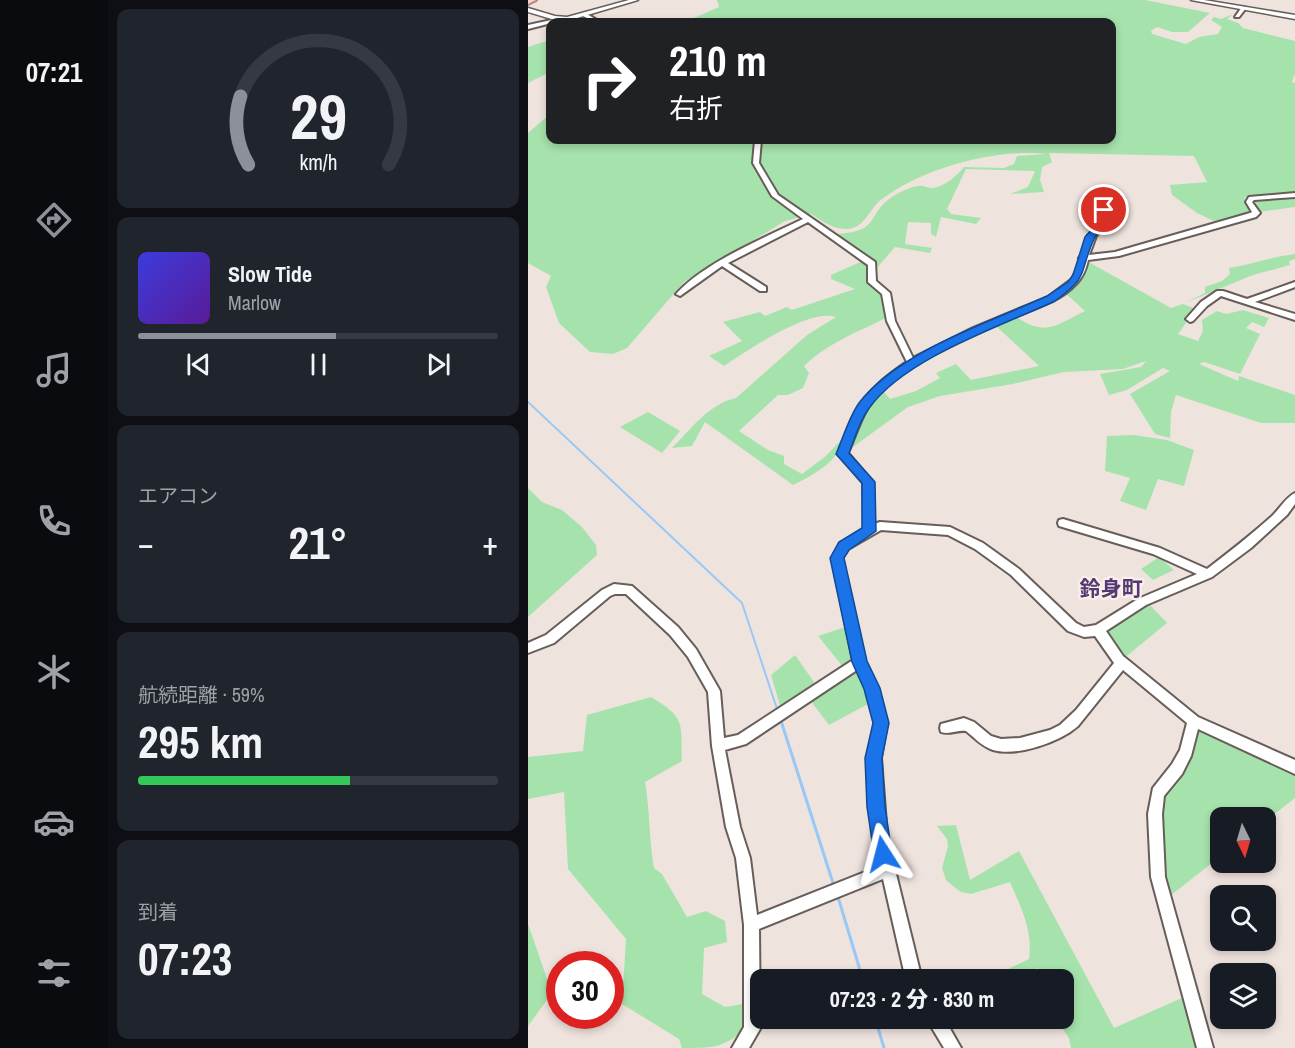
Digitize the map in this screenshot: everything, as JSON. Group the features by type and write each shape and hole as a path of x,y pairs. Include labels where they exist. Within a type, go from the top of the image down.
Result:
{"street":[{"path":"567,18 635,0"},
{"path":"1194,0 1215,1 1295,17"},
{"path":"1237,16 1244,8"},
{"path":"528,10 557,18"},
{"path":"585,15 591,18"},
{"path":"528,24 546,21"},
{"path":"758,144 756,163 775,196 872,264 872,282 886,293 886,312 911,362"},
{"path":"1083,258 1116,254 1256,213 1249,202 1251,198 1295,195"},
{"path":"869,531 868,482 843,454 863,406 882,385 911,362 1051,299 1076,280 1093,231 1105,221 1100,200"},
{"path":"680,294 687,286 724,264 809,219"},
{"path":"724,264 763,289"},
{"path":"1246,302 1295,284"},
{"path":"1190,319 1220,293 1295,317"},
{"path":"1284,314 1295,310"},
{"path":"911,969 886,871 876,807 874,758 881,723 872,688 859,662 837,558 844,546 880,525 937,529 963,537 1015,572 1072,627 1084,632 1098,630 1142,602 1208,574 1254,539 1283,512 1295,497"},
{"path":"1063,523 1156,551 1208,574"},
{"path":"528,648 550,639 606,593 614,589 628,589 659,615 692,653 714,692 718,746 733,827 743,858 751,925 752,1029 740,1048"},
{"path":"1098,630 1122,662 1194,721 1295,767"},
{"path":"718,746 741,740 859,662"},
{"path":"946,728 962,723 971,725 994,744 1007,745 1023,744 1064,730 1122,662"},
{"path":"1194,721 1186,752 1177,769 1158,793 1155,814 1158,877 1205,1048"},
{"path":"751,925 886,871"},
{"path":"941,1029 953,1048"}],"green space":[{"path":"717,0 1145,0 1210,13 1188,32 1172,32 1157,27 1151,31 1152,34 1186,44 1199,37 1218,34 1222,27 1211,20 1214,17 1221,19 1233,14 1227,19 1238,23 1243,28 1295,41 1295,74 1292,82 1295,83 1295,194 1246,197 1244,198 1254,213 1218,223 1197,213 1172,195 1170,185 1207,182 1194,156 1049,153 1052,162 1042,167 1040,180 1044,192 1010,194 1028,187 1035,171 966,169 947,209 951,214 981,218 976,224 941,217 936,237 931,234 931,223 908,222 905,244 932,248 930,253 895,247 876,269 874,263 834,234 861,230 887,201 897,194 917,186 931,188 942,185 964,167 1004,168 1014,164 1017,156 1047,154 1005,154 983,157 939,170 899,188 878,202 861,223 853,228 841,229 811,214 785,221 684,282 627,348 613,354 590,352 559,323 546,287 551,276 528,263 528,133 546,117 546,144 1116,144 1116,18 694,18 719,7"},
{"path":"546,41 546,74 528,83 528,47"},
{"path":"1295,196 1295,207 1258,212 1250,202 1252,199"},
{"path":"1295,254 1295,259 1289,261 1290,265 1253,275 1185,303 1205,293 1205,287 1222,281 1230,274 1229,268"},
{"path":"865,260 869,264 870,283 885,293 886,318 843,339 813,358 804,366 809,373 803,388 788,395 778,395 739,431 768,450 784,456 784,464 802,474 826,456 852,428 841,448 828,463 793,485 705,422 692,446 672,448 709,411 736,398 807,335 836,317 824,316 810,319 779,332 724,366 709,356 742,341 723,322 760,312 765,316 787,307 792,310 855,289 831,279 831,275"},
{"path":"1085,260 1171,308 1183,304 1196,309 1178,334 1198,341 1203,331 1202,320 1217,311 1226,314 1243,310 1269,318 1264,327 1252,322 1246,328 1260,334 1240,374 1204,362 1199,364 1238,381 1239,376 1295,395 1295,423 1261,423 1176,395 1171,412 1170,438 1155,434 1130,394 1170,371 1163,368 1127,390 1109,395 1100,374 1141,367 1146,361 1123,369 1064,372 1013,384 940,396 908,407 846,452 866,407 882,390 890,399 916,391 940,378 936,373 956,364 971,380 1039,366 995,325 1015,316 1035,326 1050,327 1085,311 1064,292"},
{"path":"648,412 680,431 662,453 620,427"},
{"path":"1134,435 1167,440 1194,450 1184,486 1158,479 1146,510 1120,501 1130,478 1105,471 1107,436"},
{"path":"528,488 542,502 562,510 582,527 596,545 597,555 528,617"},
{"path":"1159,557 1174,570 1153,580 1141,569"},
{"path":"1149,604 1167,623 1123,659 1105,634 1105,630"},
{"path":"848,626 853,656 844,668 818,636"},
{"path":"795,655 816,685 781,709 771,675"},
{"path":"850,673 859,673 868,704 829,725 810,700"},
{"path":"651,697 670,710 679,722 682,761 645,782 654,868 662,874 687,917 706,911 725,921 727,942 704,948 702,994 725,1007 748,1003 749,1027 725,1043 703,1048 682,1048 679,1039 624,1005 626,939 568,869 564,792 528,799 528,757 583,751 587,715"},
{"path":"1205,728 1295,769 1295,798 1276,813 1276,807 1210,807 1210,865 1166,899 1161,795 1197,729"},
{"path":"956,825 970,880 1019,851 1114,1028 1182,998 1199,1048 1071,1048 1069,1038 1063,1029 1074,1029 1074,969 1008,969 1029,959 1030,948 1028,929 1010,882 971,894 961,892 946,880 942,868 948,846 947,839 937,826"},
{"path":"528,924 546,976 546,1001 528,1026"}],"waterway":[{"path":"528,402 742,603 778,712"},
{"path":"781,720 783,725"},
{"path":"782,724 834,886"},
{"path":"838,897 860,969"},
{"path":"878,1029 884,1048"}],"district":[{"name":"鈴身町","path":"1111,589"}],"route":[{"path":"883,854 876,807 874,758 875,743 881,723 872,688 859,662 837,558 844,546 869,531 868,482 863,474 844,458 843,454 863,406 882,385 911,362 1051,299 1076,280 1090,237 1093,231 1105,221 1104,210"}]}
